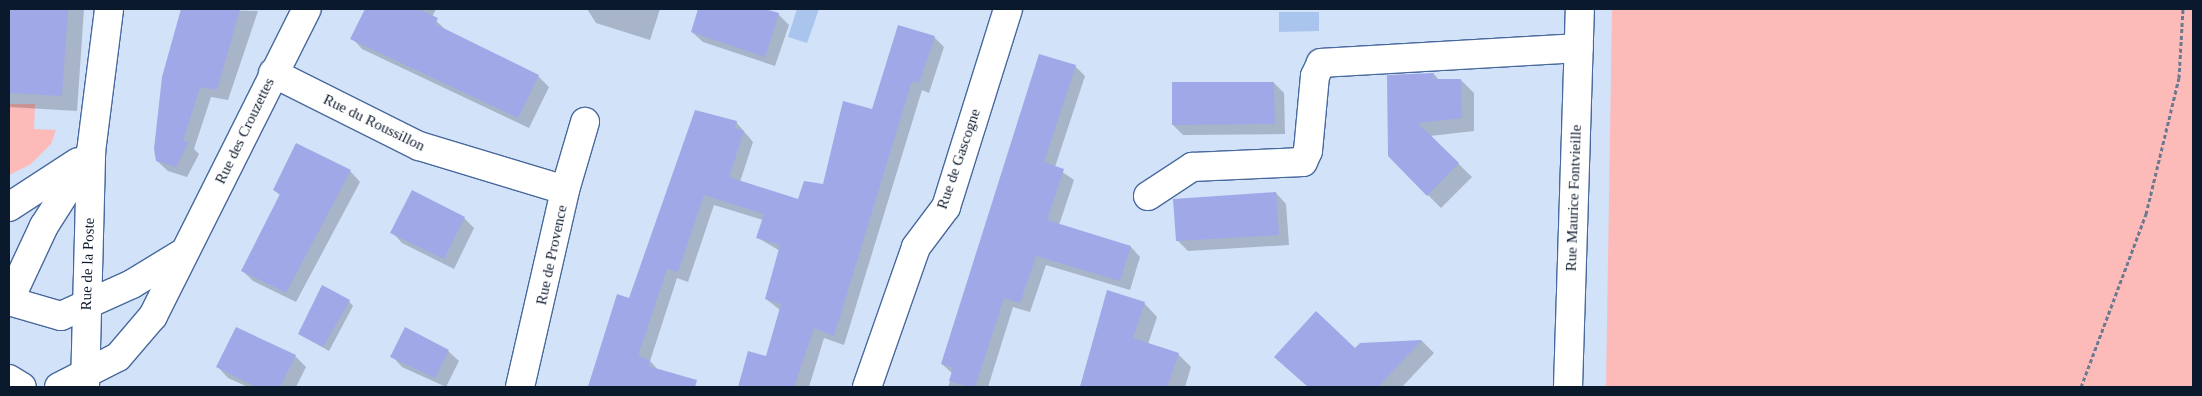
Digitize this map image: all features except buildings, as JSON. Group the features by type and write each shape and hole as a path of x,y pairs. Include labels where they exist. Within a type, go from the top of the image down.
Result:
{"street":[{"name":"Rue de la Poste","path":"85,381 91,152 109,9"},
{"name":"Rue des Crouzettes","path":"59,387 85,381 118,358 152,316 273,73 307,9"},
{"name":"Rue de Gascogne","path":"867,387 916,247 946,207 1008,9"},
{"name":"Rue Maurice Fontvieille","path":"1568,387 1580,9"},
{"path":"1148,196 1192,167 1303,162 1308,151 1315,76 1321,63 1579,48"},
{"name":"Rue du Roussillon","path":"273,73 418,146 565,190"},
{"name":"Rue de Provence","path":"520,387 565,190 585,122"},
{"name":"Rue de la Poste","path":"9,301 44,226 91,152"},
{"path":"9,206 91,152"},
{"path":"9,301 61,316 87,307 183,253"},
{"path":"9,379 22,387"}],"path":[{"path":"2081,387 2146,214 2179,78 2183,9"}],"shaded area":[{"path":"1612,9 2193,9 2193,387 1606,387"},
{"path":"9,104 35,104 34,129 56,130 51,144 31,164 9,175"}],"water":[{"path":"797,9 819,9 807,43 788,37"},
{"path":"1279,12 1319,12 1319,31 1279,32"}]}
